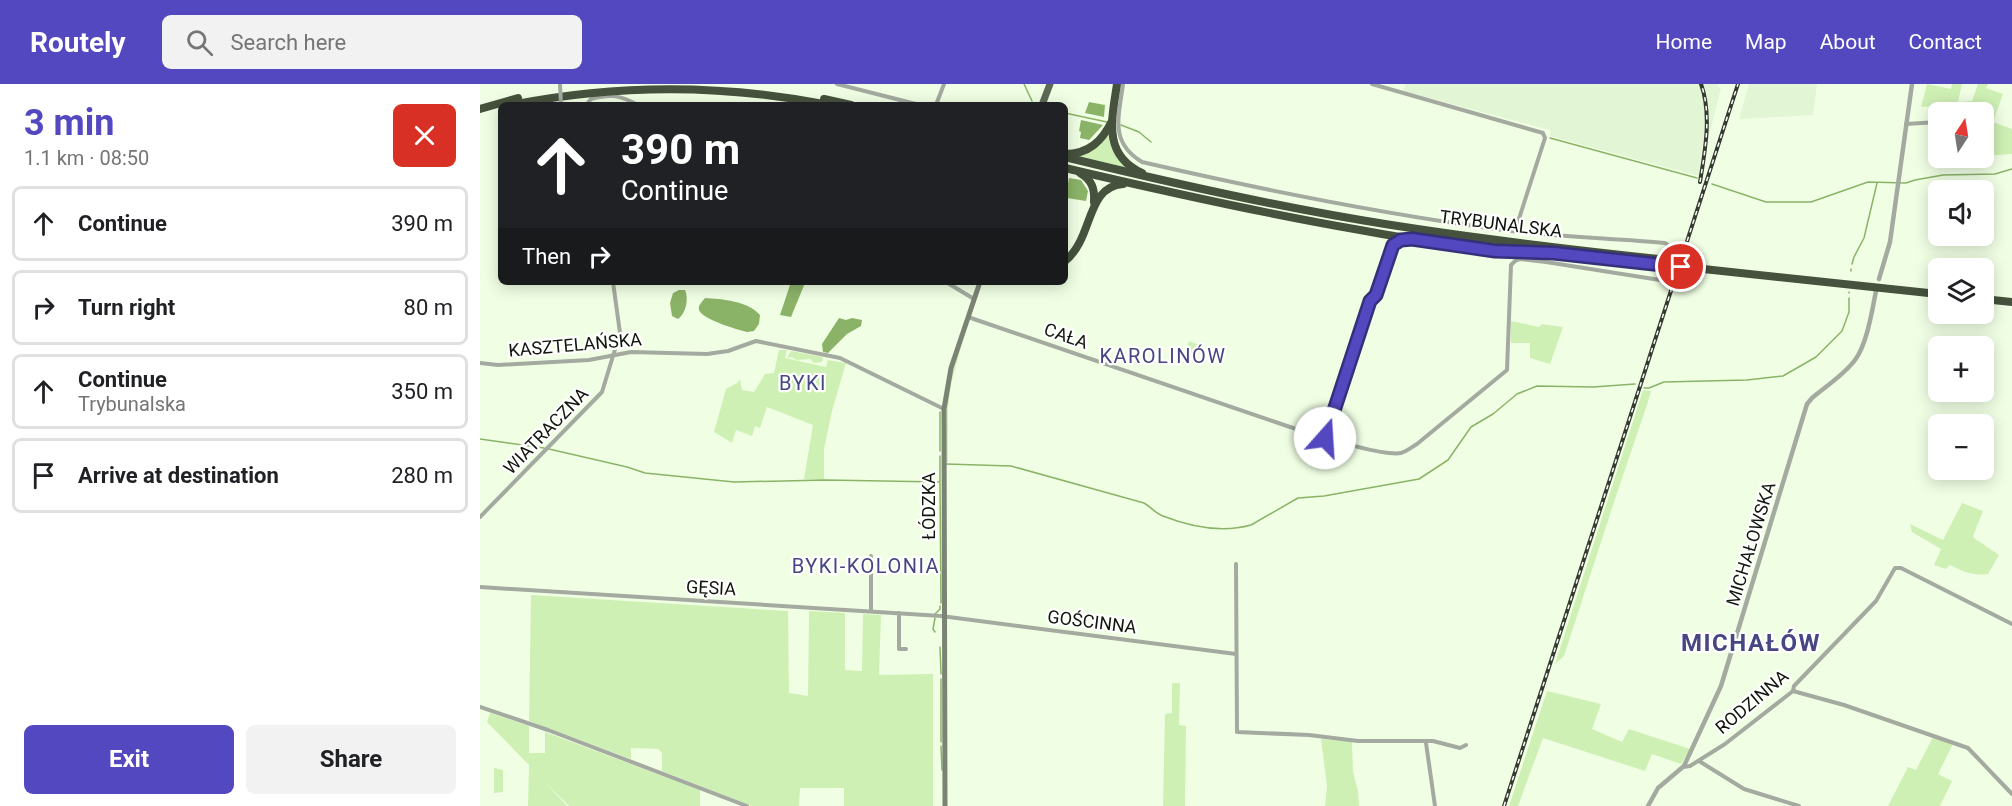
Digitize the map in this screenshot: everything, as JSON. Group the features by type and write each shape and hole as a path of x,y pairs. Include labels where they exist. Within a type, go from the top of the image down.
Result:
{"highway":[{"path":"506,102 532,95 598,84"},
{"path":"738,84 837,102"},
{"path":"1117,84 1112,121 1114,141 1121,158 1133,168 1163,181"},
{"path":"527,102 589,90 665,85 750,90 813,102"},
{"path":"480,109 498,104"},
{"path":"480,114 498,109"},
{"path":"1068,154 1092,147 1105,134 1112,121"},
{"name":"TRYBUNALSKA","path":"1068,156 1163,181 1299,209 1410,228 1668,263 1928,293"},
{"name":"TRYBUNALSKA","path":"1068,163 1210,196 1329,220 1554,253 1668,263"},
{"path":"1069,168 1250,210 1372,232 1495,251 1554,253"},
{"path":"1069,168 1084,175 1091,183 1095,194 1094,206"},
{"path":"1068,258 1081,242 1094,206 1103,192 1113,186 1123,184 1144,187"},
{"path":"1372,232 1383,238 1386,244 1381,272"},
{"path":"1381,272 1394,244 1401,240 1412,239"},
{"name":"TRYBUNALSKA","path":"1695,266 1928,288"},
{"path":"1994,295 2012,297"},
{"path":"1994,300 2012,302"}],"main road":[{"path":"1043,102 1050,84"},
{"name":"ŁÓDZKA","path":"945,806 944,409 951,368 979,285"}],"street":[{"path":"560,84 561,102"},
{"path":"837,84 908,102"},
{"path":"937,102 944,84"},
{"path":"1123,84 1118,130 1120,141 1131,155 1142,162 1276,192 1515,231 1545,138 1543,132 1372,84"},
{"path":"1879,279 1887,254 1912,84"},
{"path":"588,102 591,99 613,95 633,102"},
{"path":"1906,124 1928,123"},
{"name":"CAŁA","path":"968,317 1325,438 1387,453 1400,453 1408,450 1507,370 1513,262 1521,259 1546,262 1660,280 1668,274 1673,253 1670,245 1665,243 1515,231"},
{"path":"1325,438 1381,272"},
{"name":"WIATRACZNA","path":"480,517 602,393 620,330 613,285"},
{"path":"951,285 974,299"},
{"name":"MICHAŁOWSKA","path":"1648,806 1658,788 1683,767 1721,687 1807,404 1851,365 1857,356 1869,323 1876,291"},
{"name":"KASZTELAŃSKA","path":"480,363 498,365 575,361 641,351 714,354 750,342 759,342 845,360 944,409"},
{"path":"871,556 871,611"},
{"path":"1236,564 1237,732 1309,735 1358,741 1436,742 1460,748 1466,745"},
{"name":"RODZINNA","path":"1683,767 1690,766 1725,744 1792,691 1794,686 1876,601 1892,571 1900,568 2012,624"},
{"name":"GĘSIA","path":"480,587 943,616"},
{"path":"899,613 899,649 906,649"},
{"name":"GOŚCINNA","path":"943,616 1236,654"},
{"path":"1792,691 1844,705 1968,747 2012,794"},
{"path":"480,707 548,730 747,806"},
{"path":"1426,743 1435,806"},
{"path":"1699,761 1744,789 1799,806"}],"shaded area":[{"path":"1406,84 1718,84 1721,88 1708,140 1703,140 1699,176 1550,136 1550,130 1403,91"},
{"path":"1749,84 1817,84 1813,115 1739,119"},
{"path":"1927,84 1951,89 1952,84 1962,84 1958,102 1928,102 1928,107 1921,107"},
{"path":"1978,84 1988,84 1986,88 2003,94 1994,119 1994,102 1958,102 1972,101"},
{"path":"1089,102 1105,105 1104,117 1085,113"},
{"path":"1081,120 1103,125 1089,140 1080,138"},
{"path":"1994,122 2012,129 2012,154 1994,155"},
{"path":"1110,129 1111,142 1133,170 1075,156"},
{"path":"1069,178 1081,180 1088,191 1086,201 1068,198"},
{"path":"790,285 804,285 791,317 780,315"},
{"path":"685,290 687,302 685,310 678,319 672,316 670,303 673,293"},
{"path":"705,298 734,302 749,307 760,315 759,324 754,331 747,332 706,317 699,310"},
{"path":"839,318 862,320 861,326 847,334 828,353 823,352 822,344"},
{"path":"1511,321 1539,327 1542,324 1563,327 1550,364 1530,358 1530,343 1511,343"},
{"path":"963,340 951,384 948,408 948,462 946,462 946,408 951,374"},
{"path":"1189,341 1199,345 1195,358 1184,355"},
{"path":"779,350 787,350 785,358 826,367 828,360 846,363 824,449 824,480 804,479 813,425 767,407 760,428 755,426 752,436 736,430 732,443 714,432 726,389 740,379 742,390 754,392 765,374 774,373"},
{"path":"791,351 823,357 822,362 814,363 810,359 787,358"},
{"path":"1643,390 1651,391 1647,405 1564,656 1555,664"},
{"path":"1962,503 1983,511 1973,536 1999,555 1988,574 1969,573 1950,565 1946,569 1934,565 1941,549 1912,532 1910,524 1943,540"},
{"path":"531,595 788,611 789,693 808,696 809,611 845,613 845,670 862,671 863,614 881,615 879,675 933,674 933,806 844,806 844,788 800,788 799,806 752,806 662,771 662,753 658,749 631,748 631,759 529,721"},
{"path":"1172,683 1180,683 1179,725 1186,726 1185,806 1163,806 1165,714 1172,713"},
{"path":"1547,691 1601,704 1592,729 1622,742 1629,729 1690,749 1681,764 1652,754 1645,771 1543,738 1518,806 1509,806"},
{"path":"490,713 529,726 529,753 545,753 545,732 700,790 700,806 569,806 544,781 567,806 528,806 529,765 487,722"},
{"path":"1933,737 1953,744 1938,774 1952,781 1940,806 1888,806 1908,767 1916,770"},
{"path":"1321,739 1352,741 1353,772 1359,806 1325,806 1327,786"},
{"path":"494,768 503,770 503,792 494,793"}],"waterway":[{"path":"1024,84 1032,101"},
{"path":"1068,114 1107,122"},
{"path":"1121,125 1139,132 1151,142"},
{"path":"1550,138 1697,178"},
{"path":"1712,184 1766,202 1811,202 1868,182 1906,183 1943,175 1995,174 2012,169"},
{"path":"1852,264 1864,238 1877,183"},
{"path":"1644,388 1664,382 1747,380 1783,376 1816,357 1842,331 1849,312 1849,298"},
{"path":"946,464 1011,466 1144,503 1160,515 1184,523 1207,528 1229,529 1251,525 1298,498 1324,496 1419,479 1448,460 1471,427 1493,414 1517,394 1537,386 1593,387 1635,384"},
{"path":"940,412 940,451"},
{"path":"480,439 544,448"},
{"path":"549,449 645,473 734,482 826,480 940,482 940,456"},
{"path":"940,483 941,603"},
{"path":"935,614 940,606"},
{"path":"935,618 933,629 935,632"},
{"path":"940,647 941,674"},
{"path":"941,679 941,742"},
{"path":"941,746 942,770"}],"railway":[{"path":"1700,182 1707,120 1701,84"},
{"path":"1504,806 1738,84"}],"district":[{"name":"KAROLINÓW","path":"1163,356"},
{"name":"BYKI","path":"803,383"},
{"name":"BYKI-KOLONIA","path":"866,566"},
{"name":"MICHAŁÓW","path":"1751,643"}],"route":[{"path":"1325,438 1370,301 1376,295 1392,248 1400,240 1412,239 1495,251 1554,253 1681,267"}]}
